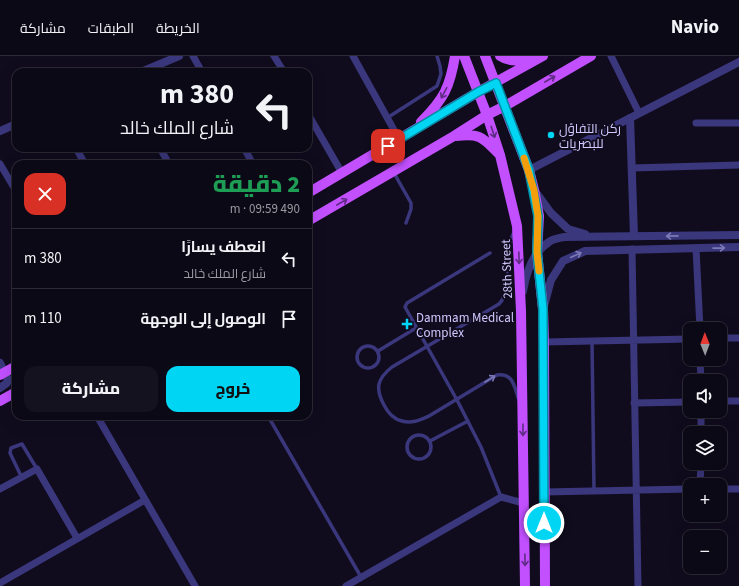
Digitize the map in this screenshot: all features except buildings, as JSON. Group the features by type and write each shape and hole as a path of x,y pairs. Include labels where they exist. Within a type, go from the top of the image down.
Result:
{"main road":[{"path":"411,132 428,115 444,95 452,76 455,56"},
{"name":"28th Street","path":"464,56 487,115 500,155 517,226 521,312 525,586"},
{"path":"485,56 529,170 538,216 537,252 543,309 544,342 545,586"},
{"path":"500,56 504,59 520,61 542,56"},
{"path":"312,191 478,92 542,56"},
{"path":"312,220 487,115 590,56"},
{"path":"514,132 514,112 517,102 527,93"},
{"path":"454,136 472,134 483,138 500,155"},
{"path":"2,374 12,368"},
{"path":"0,401 12,394"}],"street":[{"path":"150,68 179,56"},
{"path":"193,56 200,68"},
{"path":"274,56 282,68"},
{"path":"353,56 399,139"},
{"path":"611,56 639,113"},
{"path":"529,170 739,62"},
{"path":"630,118 634,236"},
{"path":"312,121 342,173"},
{"path":"696,123 739,123"},
{"path":"0,131 12,126"},
{"path":"0,164 12,184"},
{"path":"632,168 739,165"},
{"path":"534,190 550,213 568,229 594,237"},
{"path":"521,312 525,276 537,252 549,241 564,237 739,235"},
{"path":"543,309 551,280 563,261 585,251 739,247"},
{"path":"696,248 700,322"},
{"path":"632,249 638,586"},
{"path":"727,338 739,338"},
{"path":"544,342 683,339"},
{"path":"0,363 2,374 7,378 7,383 0,388"},
{"path":"727,401 739,401"},
{"path":"634,403 683,402"},
{"path":"99,420 195,586"},
{"path":"0,490 37,469 77,538"},
{"path":"727,489 739,488"},
{"path":"544,492 683,489"},
{"path":"346,586 501,497 523,503"},
{"path":"0,583 145,500"}],"lane":[{"path":"387,118 436,86 441,74 437,56"},
{"path":"394,172 411,203 411,209 406,223"},
{"path":"517,226 509,244 507,290 503,300 499,304 428,347 392,367 381,378 378,392 387,411 396,419 410,423 419,421 429,416 497,375 504,374 512,382 523,412"},
{"path":"490,253 407,303 405,307 468,421 481,447 501,497"},
{"path":"378,350 416,328"},
{"path":"592,341 594,491"},
{"path":"368,345 378,350 378,362 373,367 366,368 357,361 357,353 361,347 368,345"},
{"path":"270,420 362,577"},
{"path":"430,441 468,421"},
{"path":"422,435 430,441 430,451 426,457 415,458 408,450 408,443 415,436 422,435"},
{"path":"22,478 10,453 11,448 22,444 37,469"}],"slow traffic":[{"path":"524,158 534,190 538,216 537,252 539,271"}],"place":[{"name":"ركن التفاؤل للبصريات","path":"551,135"},
{"name":"Dammam Medical Complex","path":"407,324"}],"route":[{"path":"388,146 478,92 496,83 529,170 538,216 537,252 543,309 544,342 544,523"}]}
